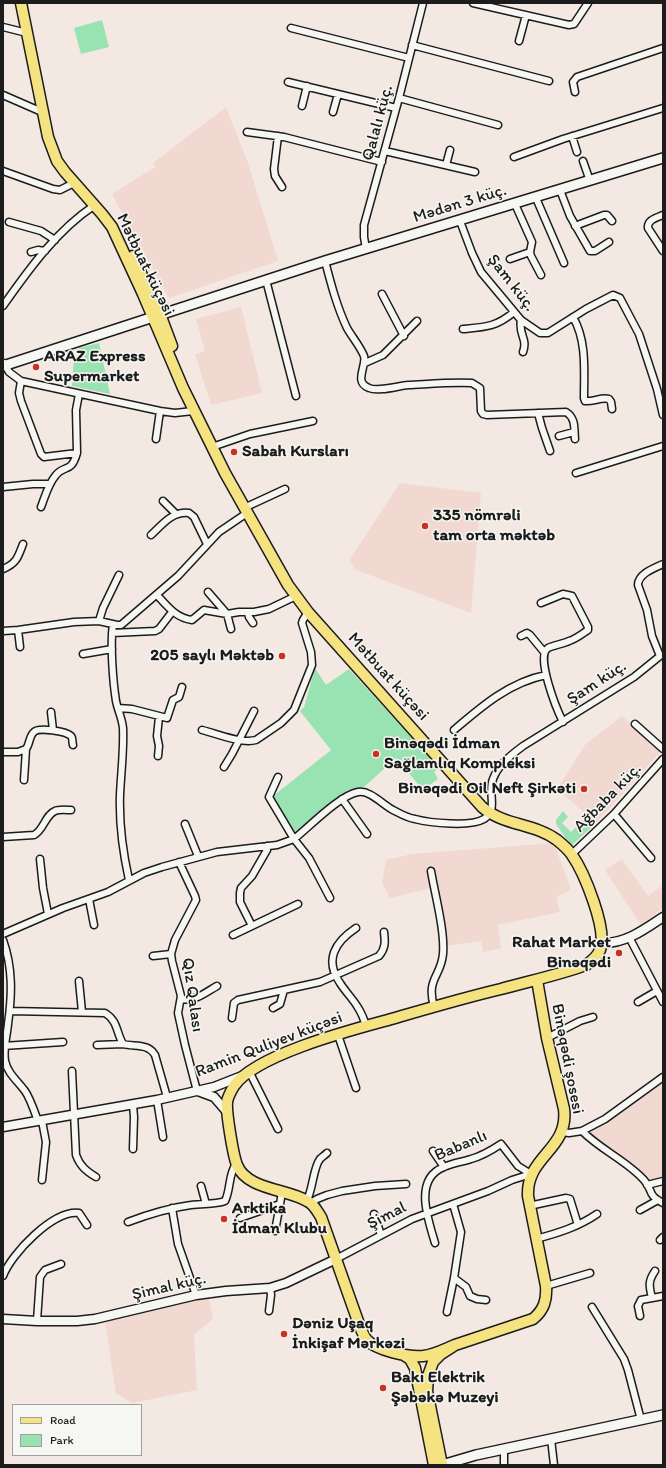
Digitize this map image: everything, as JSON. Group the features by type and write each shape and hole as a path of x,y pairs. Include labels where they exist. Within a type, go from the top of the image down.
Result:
{"main road":[{"name":"Mətbuat küçəsi","path":"21,3 30,33"},
{"name":"Mətbuat küçəsi","path":"27,3 30,33 46,112 58,148 63,159 98,204"},
{"name":"Mətbuat küçəsi","path":"46,112 48,137 54,156 74,183 98,204 108,210 118,225 194,411 245,511 296,596 308,612 472,797 490,813 501,819 541,830 558,840 572,854 597,911 602,934 602,943"},
{"name":"Mədən 3 küç.","path":"3,365 325,261 536,198 663,158"},
{"name":"Ramin Quliyev küçəsi","path":"246,1073 294,1049 338,1034 537,980 586,965 597,955 602,943"},
{"name":"Binəqədi şosesi","path":"442,1465 427,1391 429,1371 433,1362 441,1354 455,1345 533,1319 540,1314 546,1299 546,1286 527,1190 531,1174 537,1164 555,1143 562,1132 564,1109 547,1038 537,980"},
{"path":"246,1073 234,1086 229,1096 227,1112 236,1164 243,1174 249,1179 309,1202 321,1217 360,1326 367,1340 378,1347 402,1354 427,1355 455,1345"},
{"path":"402,1354 410,1359 415,1368 434,1465"},
{"path":"442,1465 504,1449 663,1415"}],"street":[{"name":"Qalalı küç.","path":"366,249 363,231 423,3"},
{"path":"473,3 569,25 574,24 588,3"},
{"path":"519,41 526,16"},
{"path":"3,27 30,33"},
{"path":"291,28 409,58"},
{"path":"412,45 549,81"},
{"path":"575,92 573,82 577,77 663,48"},
{"path":"288,82 396,108"},
{"path":"302,106 307,86"},
{"path":"333,112 338,94"},
{"path":"3,96 46,112"},
{"path":"399,98 498,125"},
{"path":"514,157 572,136 663,108"},
{"path":"248,132 278,136 382,162"},
{"path":"278,136 274,169 275,176 282,187"},
{"path":"572,136 577,152"},
{"path":"446,166 450,150"},
{"path":"385,151 475,172"},
{"path":"583,161 590,181"},
{"path":"3,171 52,189 60,190 74,183"},
{"path":"560,190 575,226 590,251 595,251 609,242"},
{"path":"536,198 564,263"},
{"path":"3,306 55,240 70,225 98,204"},
{"path":"515,204 532,242 530,252 541,275"},
{"path":"575,226 604,215 612,221"},
{"path":"663,215 650,221 648,228 663,251"},
{"name":"Şam küç.","path":"460,221 472,253 482,272 521,320 540,334 548,333 613,295 620,298 641,340 657,389 663,415"},
{"path":"9,222 41,231 55,240"},
{"path":"31,252 38,250 45,251"},
{"path":"510,260 530,252"},
{"path":"325,261 333,292 342,316 348,330 363,354 365,363 360,373 361,378 363,383 370,388 375,389 416,385 472,383 480,388 481,411 483,414 566,412 573,420 575,439"},
{"path":"266,280 296,396"},
{"path":"382,294 404,336"},
{"path":"463,329 494,325 514,312"},
{"path":"573,317 578,325 581,336 584,359 585,401 588,402 605,398 611,402 612,409"},
{"path":"521,320 520,330 525,342 523,352"},
{"path":"365,363 383,355 404,336 417,321"},
{"path":"3,365 9,372 21,381 52,386 79,394 160,411 175,413 194,411"},
{"path":"21,381 19,393 42,454 44,456 77,453"},
{"path":"41,507 50,484 58,473 70,467 77,453 76,410 79,394"},
{"path":"156,439 160,411"},
{"path":"538,412 550,451"},
{"path":"212,447 250,434 313,421"},
{"path":"559,436 574,432"},
{"path":"576,473 663,446"},
{"path":"3,487 50,484"},
{"path":"3,630 18,630 62,623 99,622 119,626 157,595 183,571 219,532 245,511 285,489"},
{"path":"163,500 176,514"},
{"path":"151,535 169,518 176,514 189,513 194,517 207,544"},
{"path":"3,569 13,565 17,561 23,544"},
{"name":"Şam küç.","path":"490,813 492,807 490,789 492,781 502,764 523,746 634,677 662,656 652,636 647,610 638,585 638,580 642,576 663,564"},
{"path":"99,622 103,608 119,574"},
{"path":"208,592 227,614 231,629"},
{"path":"541,603 563,594 572,596 588,626 588,630 570,641 548,648 544,652 543,659 546,675 557,710 563,722"},
{"path":"157,595 172,612 192,620 204,610 227,614 239,612 248,613 269,609 296,596"},
{"path":"112,633 155,631 159,629 172,612"},
{"path":"202,730 240,740 256,740 285,719 294,710 312,665 302,623 308,612"},
{"path":"248,613 253,623"},
{"path":"114,625 112,633 112,650 116,701 122,718 123,745 120,796 121,820 125,861 129,880"},
{"path":"18,630 20,647"},
{"path":"521,636 530,634 544,652"},
{"path":"83,654 112,650"},
{"path":"454,730 477,710 520,682 546,675"},
{"path":"118,708 132,708 166,718 169,717 173,700 179,697 182,687"},
{"path":"224,767 240,740 254,711"},
{"path":"51,712 53,730"},
{"path":"158,756 159,746 157,736 160,717"},
{"path":"635,724 663,748"},
{"path":"24,780 26,749 34,731 37,729 53,730 70,735 73,745"},
{"path":"3,752 18,752 26,749"},
{"name":"Ağbaba küç.","path":"572,854 614,814 663,759"},
{"path":"278,777 270,797 294,839 309,858 330,898"},
{"path":"3,934 48,914 89,900 144,873 178,862 198,856 229,850 283,844 294,839 342,799 358,792 366,793 391,809 413,819 432,823 473,822 482,820 490,813"},
{"path":"342,799 366,834"},
{"path":"3,837 34,835 38,833 50,814 56,810 71,810"},
{"path":"614,814 651,858"},
{"path":"185,824 198,856"},
{"path":"252,926 240,902 240,893 241,888 252,876 267,850 267,846"},
{"path":"40,858 43,888 48,914"},
{"name":"Qız Qalası","path":"178,862 196,900 175,940 171,954 181,999 178,1013 197,1091"},
{"path":"431,871 443,935 443,954 431,987 431,996 434,1007"},
{"path":"89,900 94,925"},
{"path":"233,935 298,904"},
{"path":"602,943 611,943 629,937 645,929 663,917"},
{"path":"356,928 345,936 334,952 332,966 336,976 357,1006 366,1026"},
{"path":"232,1018 234,1003 238,1000 312,984 336,976 379,956 384,951 384,932"},
{"path":"629,937 663,1002"},
{"path":"3,940 10,968 12,991 4,1046 6,1061 10,1074 26,1092 40,1121 46,1142 42,1180"},
{"path":"153,956 171,954"},
{"path":"3,968 10,968"},
{"path":"79,981 82,1012"},
{"path":"181,999 186,1000 196,998 217,986"},
{"path":"272,1008 280,1004 284,990"},
{"path":"638,1002 657,991"},
{"path":"10,1011 105,1013 115,1022 122,1044"},
{"path":"547,1038 580,1021 593,1017"},
{"path":"338,1034 356,1088"},
{"path":"4,1046 63,1042"},
{"path":"97,1045 122,1044 143,1046 151,1050 155,1056 167,1098"},
{"path":"72,1071 75,1145 79,1163 82,1168 96,1178"},
{"path":"246,1073 278,1129"},
{"name":"Ramin Quliyev küçəsi","path":"3,1127 167,1098 222,1084 246,1073"},
{"path":"562,1132 570,1133 582,1131 604,1119 663,1077"},
{"path":"197,1091 214,1097 227,1112"},
{"path":"157,1100 163,1137"},
{"path":"133,1105 133,1149"},
{"path":"582,1131 599,1147 636,1172 648,1185 652,1196 661,1202"},
{"name":"Babanlı","path":"434,1243 425,1204 429,1179 435,1172 444,1167 481,1155 501,1144 518,1166 531,1174"},
{"path":"433,1151 444,1167"},
{"path":"327,1153 317,1164 309,1202 342,1191 375,1186 406,1184"},
{"path":"128,1222 154,1212 172,1208 225,1201 232,1170 236,1164"},
{"name":"Şimal","path":"336,1259 426,1213 531,1174"},
{"path":"648,1185 663,1181"},
{"path":"201,1186 206,1204"},
{"path":"275,1231 282,1192"},
{"path":"529,1206 566,1198 570,1199 578,1225"},
{"path":"640,1210 661,1202"},
{"path":"240,1218 280,1204"},
{"path":"447,1312 461,1232 453,1204"},
{"path":"172,1208 178,1244 196,1295"},
{"path":"3,1276 10,1261 18,1252 40,1230 52,1222 66,1215 79,1212 86,1225"},
{"path":"374,1214 381,1235"},
{"path":"536,1239 568,1230 597,1214"},
{"name":"Şimal küç.","path":"3,1319 77,1321 95,1319 196,1295 270,1288 286,1283 336,1259"},
{"path":"37,1321 40,1277 45,1270 61,1264"},
{"path":"652,1298 649,1283 650,1278 655,1271"},
{"path":"546,1286 590,1273"},
{"path":"454,1278 466,1287 470,1296 477,1299 486,1300"},
{"path":"269,1311 271,1299 270,1288"},
{"path":"640,1316 639,1302 641,1300 663,1296"},
{"path":"592,1307 624,1359 641,1420"},
{"path":"551,1439 554,1465"},
{"path":"504,1449 504,1465"}],"shaded area":[{"path":"226,107 248,163 278,261 169,298 112,194 155,167 153,163"},
{"path":"241,307 262,393 211,405 195,354 205,351 196,319"},
{"name":"335 nömrəli tam orta məktəb","path":"400,483 481,493 471,613 354,569 350,559"},
{"path":"622,716 661,751 596,823 557,789 585,745"},
{"path":"554,843 571,890 556,897 560,912 498,925 501,948 483,952 481,941 447,946 439,886 390,898 382,883 386,860 412,854"},
{"path":"622,859 648,896 663,885 663,908 641,925 605,870"},
{"path":"663,1083 663,1177 650,1180 590,1133"},
{"path":"209,1298 213,1319 194,1335 197,1390 132,1403 116,1393 105,1322 173,1304"}],"green space":[{"path":"102,20 109,47 81,54 74,28"},
{"path":"99,343 110,394 72,386 74,358 81,355 79,348"},
{"name":"Binəqədi İdman Sağlamlıq Kompleksi","path":"315,668 326,685 349,669 439,768 434,772 438,779 423,790 396,758 364,787 346,791 293,833 272,797 331,750 300,711 304,707"},
{"path":"563,811 568,817 562,823 571,832 588,816 596,823 571,846 556,824 556,820"}],"place":[{"name":"ARAZ Express Supermarket","path":"36,367"},
{"name":"Sabah Kursları","path":"234,452"},
{"name":"335 nömrəli tam orta məktəb","path":"425,526"},
{"name":"205 saylı Məktəb","path":"282,656"},
{"name":"Binəqədi İdman Sağlamlıq Kompleksi","path":"376,754"},
{"name":"Binəqədi Oil Neft Şirkəti","path":"584,789"},
{"name":"Rahat Market Binəqədi","path":"619,953"},
{"name":"Arktika İdman Klubu","path":"224,1219"},
{"name":"Dəniz Uşaq İnkişaf Mərkəzi","path":"284,1334"},
{"name":"Bakı Elektrik Şəbəkə Muzeyi","path":"383,1388"}]}
